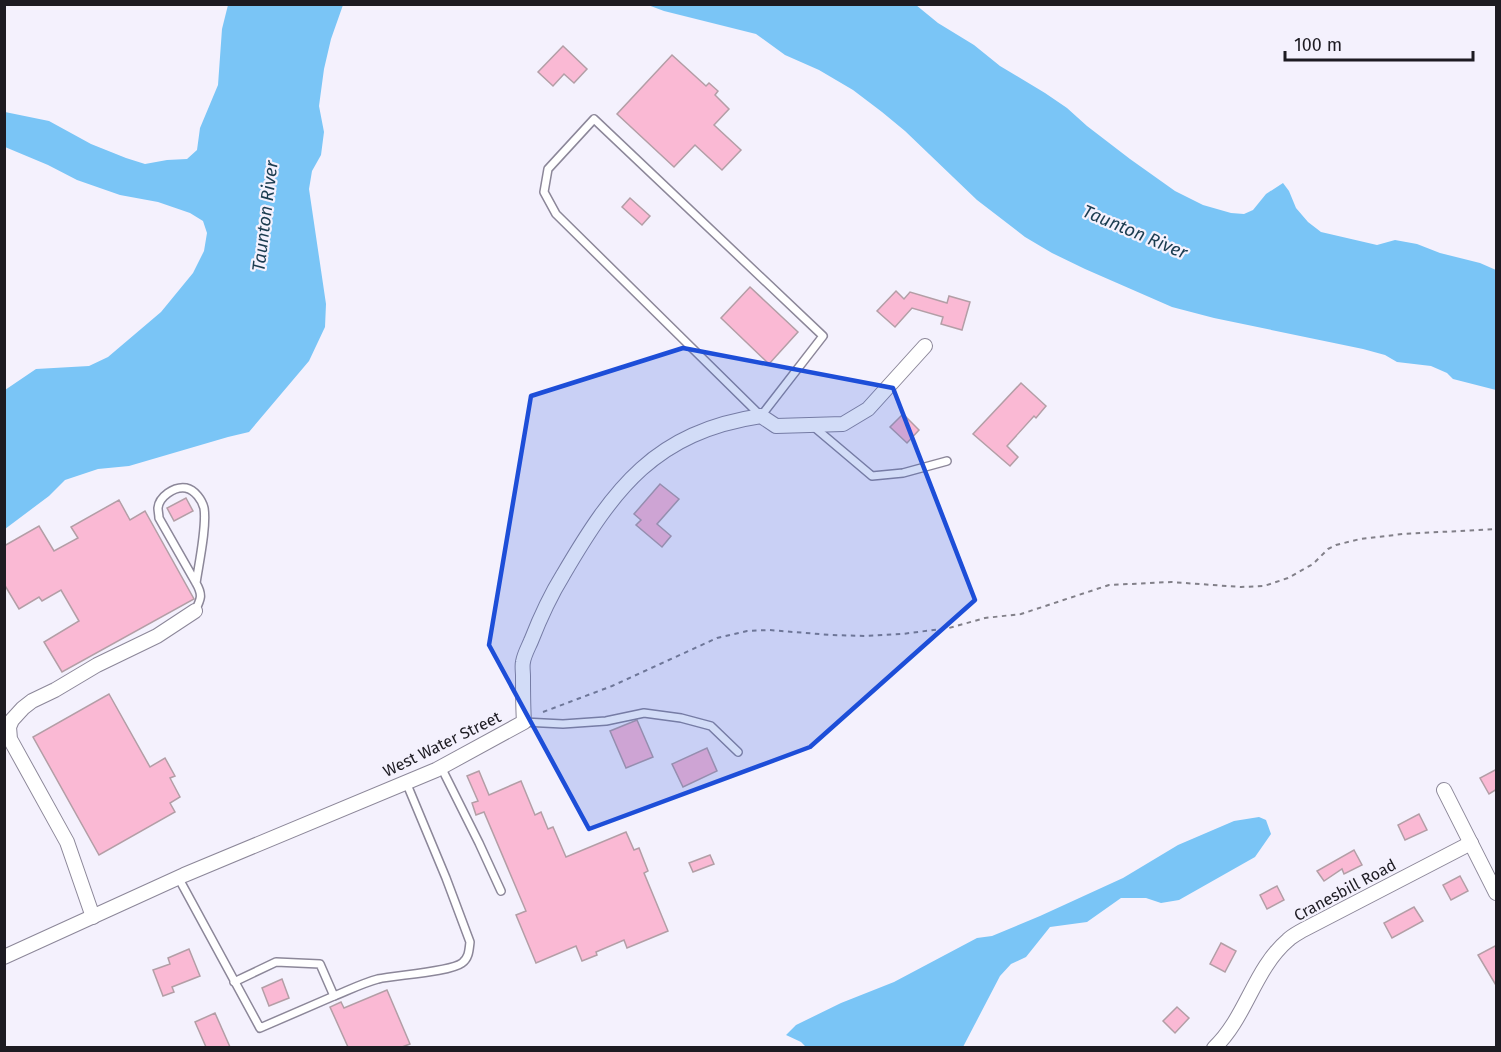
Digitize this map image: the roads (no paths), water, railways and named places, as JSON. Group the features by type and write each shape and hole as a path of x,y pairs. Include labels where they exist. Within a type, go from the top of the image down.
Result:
{"street":[{"path":"761,416 776,426 843,424 868,409 925,346"},
{"name":"West Water Street","path":"4,957 178,877 441,767 524,722 522,663 546,605 595,523 618,492 646,464 680,441 722,424 761,416"},
{"path":"93,917 68,842 10,739 9,727 17,714 32,701 97,665 157,636 195,611"},
{"path":"1444,790 1497,893"},
{"name":"Cranesbill Road","path":"1214,1047 1226,1035 1273,956 1288,940 1303,930 1471,843"}],"lane":[{"path":"594,119 823,336 761,416 556,214 544,192 548,169 594,119"},
{"path":"812,425 872,476 903,472 947,461"},
{"path":"195,611 200,600 200,590 196,583 159,518 158,507 163,497 173,490 186,488 196,494 203,506 205,520 196,583"},
{"path":"524,722 563,724 606,721 644,713 681,718 711,726 738,752"},
{"path":"441,767 501,891"},
{"path":"178,877 260,1028 363,983 461,964 469,952 470,942 406,782"},
{"path":"234,982 276,962 320,964 334,996"}],"water":[{"name":"Taunton River","path":"228,5 343,5 331,39 324,69 319,106 324,132 321,155 312,171 309,189 326,304 325,327 309,361 249,432 129,466 98,469 65,480 49,496 5,529 5,390 36,369 89,366 108,357 161,312 193,273 204,251 207,233 203,221 190,213 158,202 120,195 77,180 5,147 5,112 49,121 91,144 145,164 187,159 197,150 200,128 218,85 222,29"},
{"name":"Taunton River","path":"648,5 916,5 1000,66 1067,108 1087,126 1175,191 1203,205 1231,213 1244,214 1253,210 1266,194 1283,183 1296,208 1321,232 1377,245 1395,240 1417,244 1496,270 1496,390 1453,379 1447,373 1431,366 1397,362 1385,355 1363,349 1172,307 1085,269 1025,237 977,200 905,131 853,90 819,70 785,55 756,34"},
{"path":"1259,817 1266,820 1271,834 1255,857 1179,900 1161,903 1146,898 1121,898 1087,922 1050,927 1026,957 1011,964 1000,976 963,1047 806,1047 786,1035 796,1025 841,1003 894,982 977,938 992,936 1123,878 1178,845 1234,821"}]}
